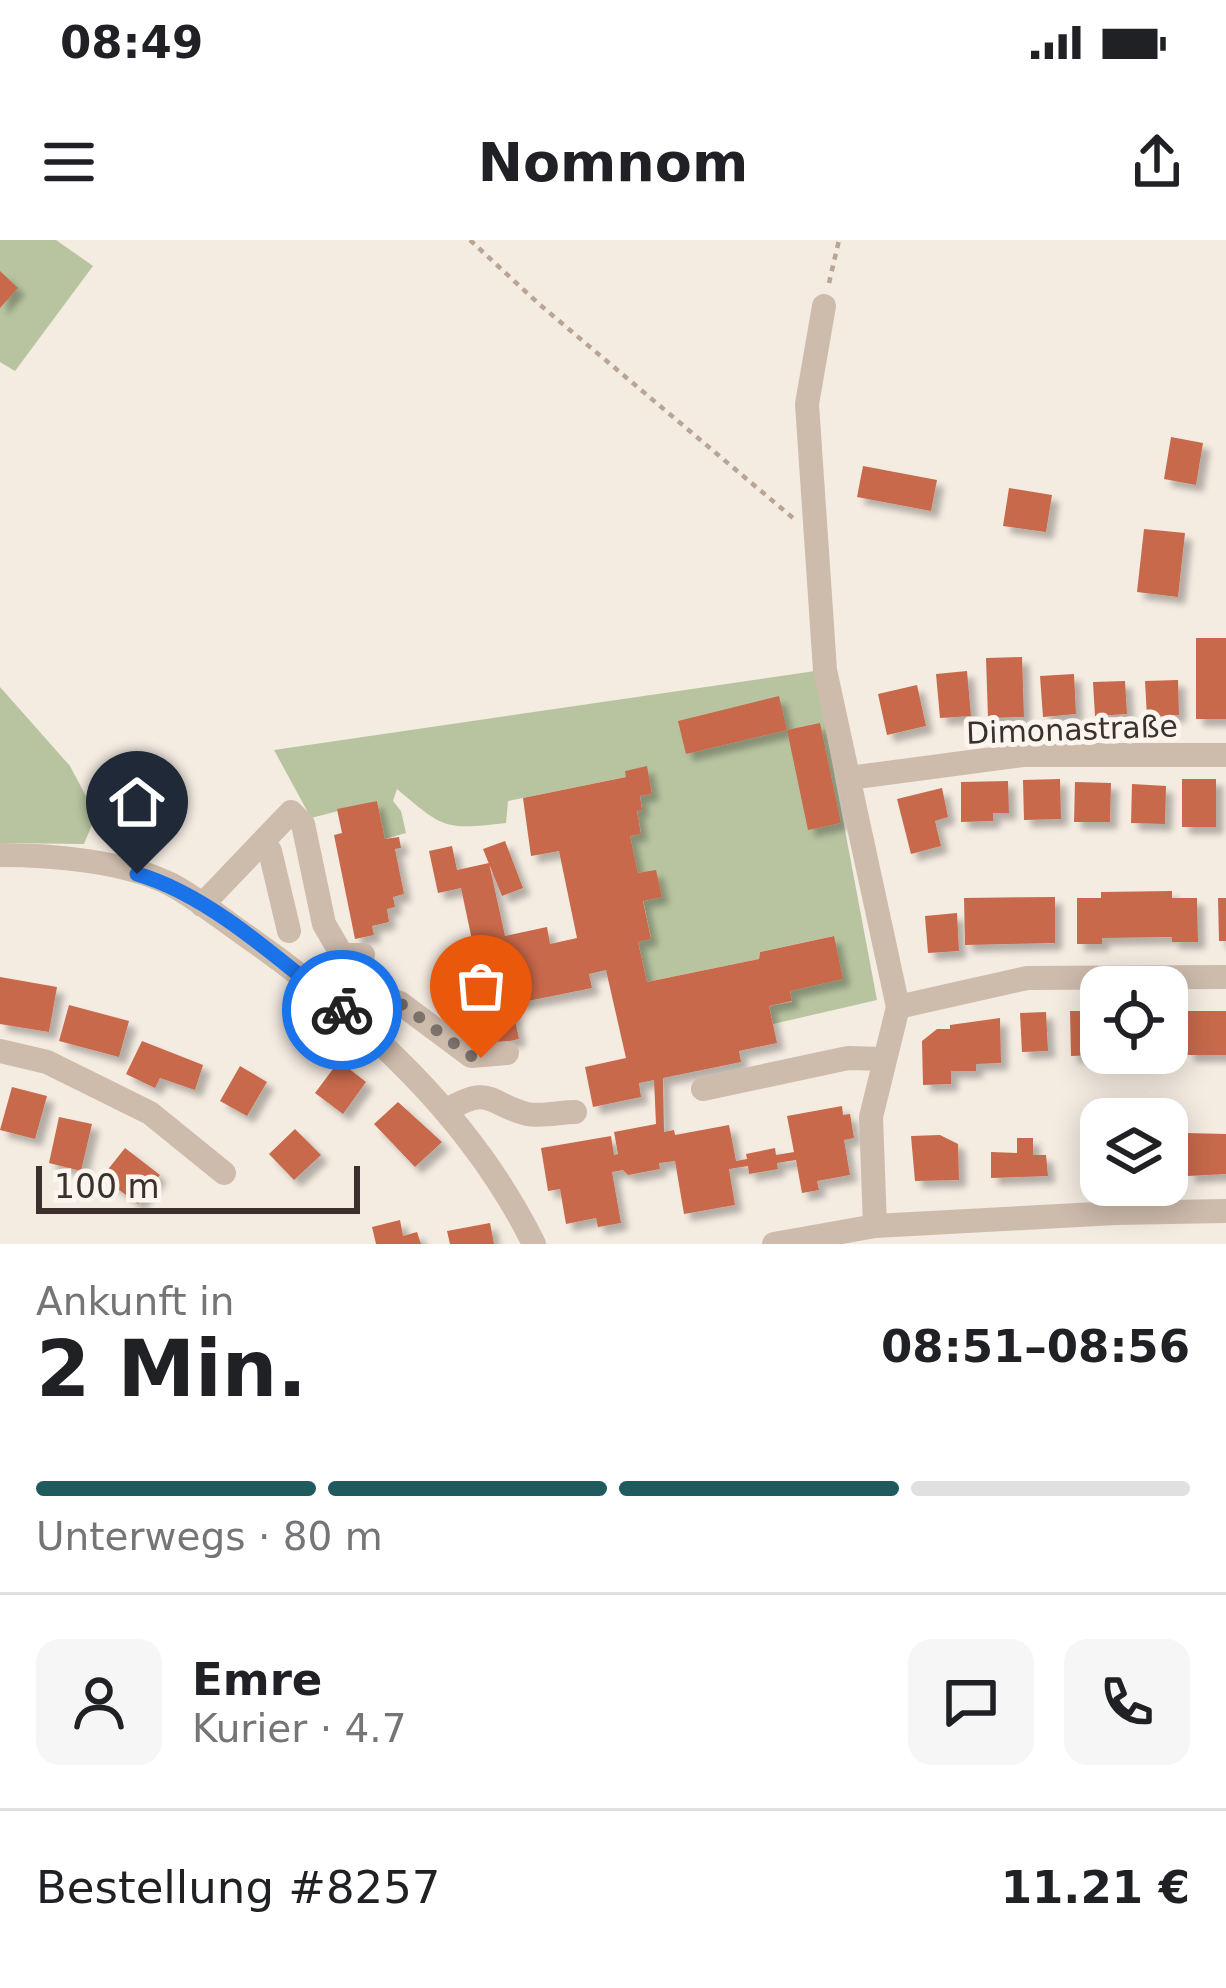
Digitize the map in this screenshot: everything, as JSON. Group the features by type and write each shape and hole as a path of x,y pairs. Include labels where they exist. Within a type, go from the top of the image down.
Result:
{"street":[{"path":"824,306 807,404 825,670 898,1006 871,1118 875,1226"},
{"name":"Dimonastraße","path":"849,778 1023,755 1226,755"},
{"path":"202,905 291,812 303,824 328,935 342,955 363,955"},
{"path":"262,843 270,851 289,931"},
{"path":"0,855 104,864 170,883 202,905 343,1010 447,1110 535,1244"},
{"path":"898,1006 1027,978 1226,977"},
{"path":"343,1010 379,995 400,1003 471,1056 507,1053"},
{"path":"0,1051 47,1062 150,1113 224,1174"},
{"path":"703,1089 848,1058 885,1059"},
{"path":"447,1110 469,1097 494,1098 528,1114 575,1112"},
{"path":"774,1244 875,1226 1226,1211"}],"path":[{"path":"470,240 539,304 815,536"},
{"path":"824,306 839,240"}],"green space":[{"path":"0,240 56,240 93,266 15,371 0,362"},
{"path":"815,671 877,1000 773,1024 769,1006 792,1002 790,991 833,936 760,952 759,959 647,982 638,942 651,938 630,836 641,833 640,796 652,793 646,767 626,771 626,777 508,801 506,823 486,825 446,824 397,789 393,801 401,811 406,833 385,839 377,801 311,818 274,750"},
{"path":"0,687 70,766 96,815 84,844 0,843"}],"building":[{"path":"0,271 18,288 0,308"},
{"path":"1171,437 1203,443 1196,485 1164,479"},
{"path":"863,466 937,480 931,511 857,497"},
{"path":"1009,488 1052,495 1046,532 1003,526"},
{"path":"1144,529 1185,533 1178,597 1137,592"},
{"path":"1196,638 1226,638 1226,719 1196,719"},
{"path":"1022,657 1024,717 988,718 986,658"},
{"path":"967,671 971,716 940,718 936,674"},
{"path":"1074,674 1076,714 1043,717 1040,676"},
{"path":"1178,680 1179,715 1147,717 1145,681"},
{"path":"1125,681 1127,714 1095,716 1093,682"},
{"path":"917,685 926,726 887,735 878,694"},
{"path":"779,696 787,730 686,754 678,721"},
{"path":"820,723 841,823 808,830 787,730"},
{"path":"647,766 652,794 640,796 641,834 630,836 638,873 656,870 662,897 643,901 651,939 638,942 647,982 759,959 760,952 834,936 843,979 790,991 792,1001 769,1006 777,1043 739,1051 741,1062 663,1078 664,1132 674,1130 675,1135 729,1125 736,1161 775,1148 776,1155 794,1152 787,1116 842,1106 843,1115 850,1114 854,1138 844,1140 850,1175 817,1181 819,1190 802,1193 796,1160 749,1174 748,1166 729,1169 735,1205 684,1214 675,1161 659,1163 660,1169 628,1175 623,1170 612,1172 621,1223 598,1227 596,1218 566,1224 560,1189 548,1191 541,1148 611,1136 614,1155 618,1154 614,1132 656,1124 654,1080 639,1083 641,1097 593,1107 585,1067 626,1058 606,970 589,974 592,988 518,1003 516,994 510,996 519,1039 486,1046 467,961 476,959 461,888 438,893 429,851 452,846 457,870 489,863 505,936 547,927 550,944 577,938 559,851 531,856 523,798 626,777 625,771"},
{"path":"1060,779 1061,819 1024,820 1023,780"},
{"path":"1182,779 1216,779 1216,827 1182,827"},
{"path":"1008,781 1009,813 993,813 993,821 961,822 961,782"},
{"path":"1075,782 1111,783 1110,822 1074,822"},
{"path":"1132,784 1166,786 1165,824 1131,823"},
{"path":"942,788 948,817 935,821 941,846 911,854 897,799"},
{"path":"377,801 385,839 399,837 401,848 395,849 404,894 393,897 395,907 387,909 389,922 372,926 374,935 355,939 334,835 342,833 337,809"},
{"path":"505,841 523,888 502,896 483,849"},
{"path":"1172,891 1172,898 1197,898 1198,942 1172,942 1172,937 1102,938 1102,944 1077,944 1077,898 1101,898 1101,892"},
{"path":"1055,897 1055,943 965,945 964,898"},
{"path":"1218,898 1226,898 1226,941 1219,941"},
{"path":"957,913 959,951 928,953 925,916"},
{"path":"0,977 57,987 49,1032 0,1024"},
{"path":"69,1005 129,1021 119,1057 59,1041"},
{"path":"1070,1011 1080,1011 1080,1056 1071,1056"},
{"path":"1188,1011 1226,1011 1226,1055 1188,1055"},
{"path":"1046,1012 1048,1051 1022,1052 1020,1013"},
{"path":"1000,1018 1001,1063 976,1064 976,1071 951,1071 951,1084 923,1085 922,1041 950,1025"},
{"path":"142,1041 203,1065 195,1090 160,1078 155,1088 126,1074"},
{"path":"339,1061 366,1082 343,1114 315,1093"},
{"path":"240,1066 267,1082 247,1116 220,1101"},
{"path":"12,1087 47,1096 35,1139 0,1130"},
{"path":"398,1102 442,1142 415,1167 374,1124"},
{"path":"59,1117 92,1124 81,1171 49,1163"},
{"path":"295,1129 321,1155 294,1180 269,1154"},
{"path":"1188,1133 1226,1134 1226,1174 1188,1176"},
{"path":"940,1135 958,1144 959,1180 915,1181 911,1136"},
{"path":"1017,1138 1033,1138 1033,1155 1046,1155 1048,1176 991,1178 991,1152 1017,1153"},
{"path":"125,1148 160,1175 138,1204 102,1177"},
{"path":"400,1220 403,1236 417,1232 421,1244 376,1244 372,1227"},
{"path":"490,1223 494,1244 450,1244 447,1231"}],"way so far":[{"path":"342,1010 379,995 400,1003 471,1056 481,1058"}],"route":[{"path":"137,874 170,883 279,959 342,1010"}]}
